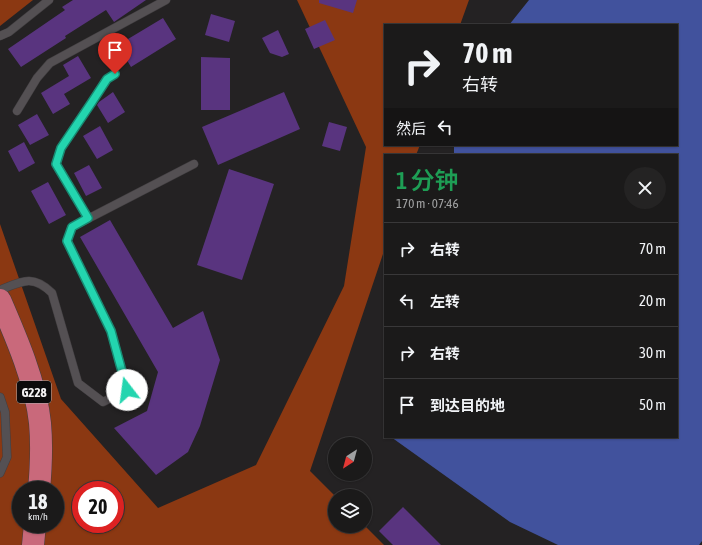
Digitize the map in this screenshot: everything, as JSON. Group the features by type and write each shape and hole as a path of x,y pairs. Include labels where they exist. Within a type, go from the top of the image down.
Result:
{"highway":[{"name":"G228","path":"0,300 21,352 34,390 40,421 41,455 40,481"},
{"path":"33,545 34,533"}],"lane":[{"path":"0,36 9,32 50,0"},
{"path":"17,111 37,78 50,63 166,0"},
{"path":"88,218 56,164 61,148 102,85 107,79 115,74"},
{"path":"0,290 21,282 29,281 45,286 52,293 78,383 103,402 127,390 111,331 67,241 72,227 194,164"},
{"path":"0,397 5,412 7,457 0,473"}],"shaded area":[{"path":"0,0 33,0 0,26"},
{"path":"297,0 469,0 460,24 384,24 384,146 420,146 416,154 384,154 384,251 310,471 328,489 328,533 372,533 384,545 0,545 0,224 61,399 158,508 256,465 344,286 366,147"}],"water":[{"path":"529,0 702,0 702,541 699,545 558,545 510,522 392,438 678,438 678,154 454,154 454,146 678,146 678,24 510,24"}],"building":[{"path":"73,0 146,0 114,22 106,10 65,36 66,38 21,67 8,49 65,10 62,7"},
{"path":"319,0 357,0 353,13 319,3"},
{"path":"211,14 235,21 229,42 205,35"},
{"path":"163,18 176,39 131,67 118,45"},
{"path":"325,20 335,40 314,49 305,29"},
{"path":"278,30 289,54 282,57 270,53 262,38"},
{"path":"78,56 91,78 64,94 70,104 53,114 41,93 69,76 63,65"},
{"path":"201,57 230,58 230,110 201,110"},
{"path":"113,92 125,112 108,123 97,105"},
{"path":"284,92 300,129 218,165 202,127"},
{"path":"37,114 49,135 30,145 18,125"},
{"path":"329,122 347,127 340,151 322,146"},
{"path":"100,126 113,150 97,159 83,136"},
{"path":"24,142 35,163 19,172 8,151"},
{"path":"89,165 102,188 86,196 74,173"},
{"path":"229,169 274,184 242,280 197,265"},
{"path":"48,182 66,215 49,224 31,191"},
{"path":"110,220 173,328 203,311 220,360 200,426 188,452 156,475 114,428 147,411 158,372 80,237"},
{"path":"403,507 441,545 393,545 379,531"}],"route":[{"path":"115,74 107,79 61,148 56,164 88,218 72,227 67,241 111,331 127,390"}]}
